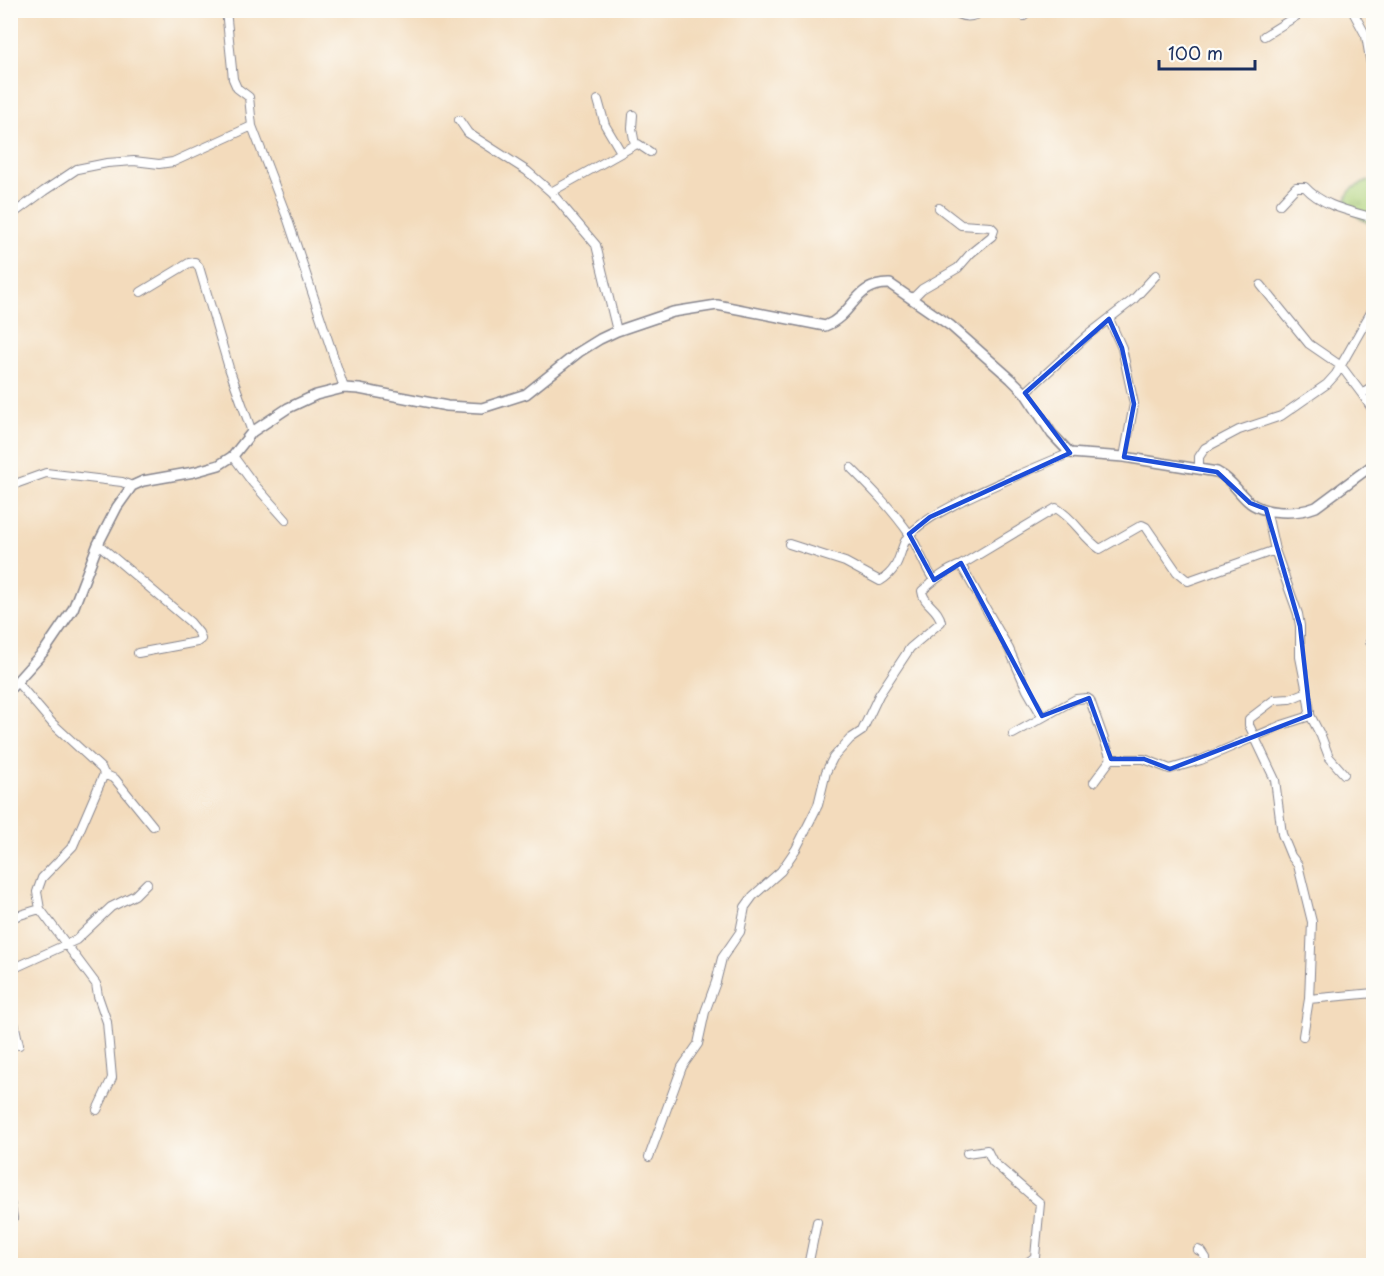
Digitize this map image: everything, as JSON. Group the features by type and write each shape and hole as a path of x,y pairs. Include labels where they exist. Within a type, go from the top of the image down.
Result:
{"main road":[{"path":"14,685 45,650 73,609 98,544 117,507 132,486 143,481 219,465 233,456 252,432 288,408 316,395 344,388 447,406 482,408 526,394 579,352 617,331 673,312 717,305 825,326 837,321 871,286 890,284 951,326 1025,393 1052,434 1070,453 1125,457 1217,472 1227,477 1250,503 1258,508 1294,512 1316,507 1374,464"}],"street":[{"path":"226,10 233,78 237,88 249,97 252,126 288,220 344,388"},
{"path":"951,10 959,16 978,15 983,10"},
{"path":"1264,36 1306,10"},
{"path":"1352,10 1370,34 1374,81"},
{"path":"598,100 605,125 621,152"},
{"path":"633,115 632,128 635,145"},
{"path":"459,120 468,133 527,171 550,192 596,245 617,331"},
{"path":"10,216 77,170 107,163 173,162 252,126"},
{"path":"550,192 635,145 638,144 650,152"},
{"path":"1280,204 1296,187 1305,187 1310,193 1330,205 1374,218"},
{"path":"912,299 922,289 958,268 971,253 992,236 994,230 991,227 961,225 939,208"},
{"path":"141,292 189,263 195,262 200,267 229,368 252,432"},
{"path":"1025,393 1088,335 1133,300 1156,275"},
{"path":"1261,285 1309,344 1341,366 1374,412"},
{"path":"1198,468 1199,457 1205,448 1239,430 1281,416 1327,384 1341,366 1374,307"},
{"path":"1109,319 1122,348 1134,404 1125,457"},
{"path":"1362,394 1374,386"},
{"path":"789,544 845,562 880,581 887,577 897,565 909,534 930,517 999,483 1070,453"},
{"path":"233,456 253,483 286,520"},
{"path":"851,468 884,501 909,534 934,580"},
{"path":"10,488 46,473 122,482 132,486"},
{"path":"649,1157 682,1067 698,1044 705,1012 722,958 740,932 745,907 753,896 781,872 796,849 818,805 826,772 833,758 862,731 879,695 910,648 941,622 941,618 923,599 922,591 934,580 1056,508 1069,515 1087,539 1100,549 1135,528 1142,525 1146,527 1177,572 1188,581 1275,550"},
{"path":"1266,509 1275,550 1298,614 1300,657 1310,715 1329,757 1344,774"},
{"path":"98,544 190,622 201,639 197,642 138,653"},
{"path":"962,565 1009,649 1027,690 1042,716"},
{"path":"14,685 102,769 104,774 115,779 153,826"},
{"path":"1303,1036 1309,999 1312,922 1298,865 1291,856 1282,834 1275,780 1249,725 1249,719 1274,700 1290,699 1307,692"},
{"path":"1013,734 1076,699 1087,698 1090,700 1111,759"},
{"path":"1111,759 1144,759 1170,769 1201,760 1310,715"},
{"path":"1094,782 1111,759"},
{"path":"97,1110 112,1077 107,1022 96,984 40,909 37,892 42,878 73,846 104,774"},
{"path":"10,969 76,940 111,907 135,895 147,883"},
{"path":"10,918 40,909"},
{"path":"1309,999 1374,993"},
{"path":"10,1005 19,1045"},
{"path":"966,1153 987,1150 993,1162 1040,1203 1035,1257 1023,1266"},
{"path":"10,1202 13,1218 10,1219"},
{"path":"808,1266 817,1222"},
{"path":"1154,1266 1164,1262 1204,1263 1206,1258 1198,1250"}],"highlighted area":[{"path":"1109,319 1122,348 1134,404 1124,457 1217,472 1250,503 1266,509 1300,626 1310,715 1170,769 1144,759 1111,759 1089,698 1042,716 961,563 934,580 909,534 930,517 1070,453 1025,393"}],"green space":[{"path":"1369,181 1373,184 1373,225 1352,212 1346,202 1351,190"}]}
